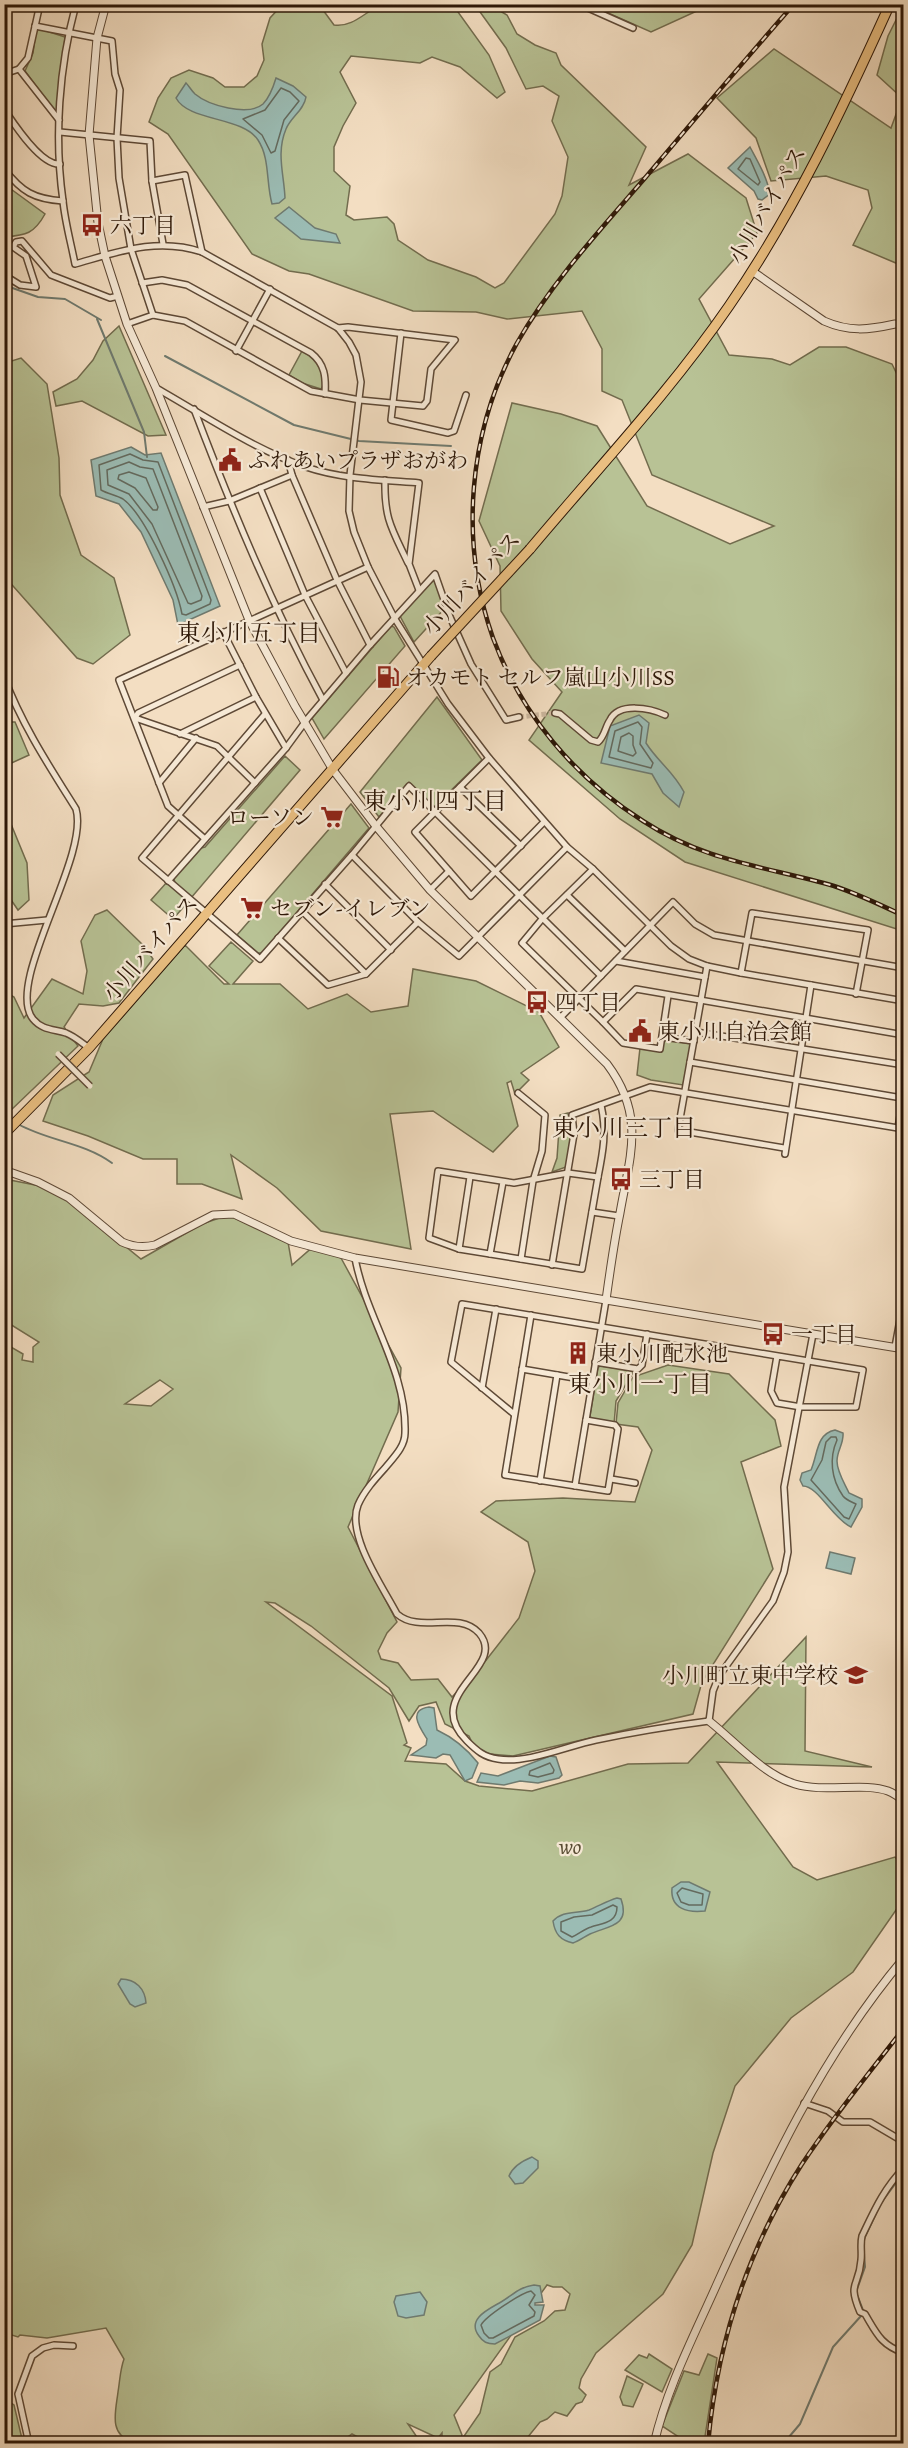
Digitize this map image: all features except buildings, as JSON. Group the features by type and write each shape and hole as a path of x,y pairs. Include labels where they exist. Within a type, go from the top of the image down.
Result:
{"highway":[{"name":"小川バイパス","path":"4,1134 89,1048 422,665 530,549 703,341 752,271 788,213 890,4"}],"street":[{"path":"4,74 19,69 28,58 40,4"},
{"path":"76,4 69,32 59,120 63,201 75,264 131,249 164,244 202,252 338,328 356,354 361,382 350,475 349,511 354,532 368,567 422,665 447,704 489,758 567,847 593,869 671,946 689,959 706,966 741,973 903,1001"},
{"path":"106,4 97,38 89,135 98,222 105,256 128,324 249,620 305,724 333,770 375,825 430,890 607,1064 621,1082 626,1095 633,1138 575,1486"},
{"path":"579,4 633,28"},
{"path":"35,26 112,41 115,74 120,90 117,138 119,178 131,249 153,315"},
{"path":"19,69 59,120"},
{"path":"4,109 41,156 55,165 60,164"},
{"path":"60,132 150,141 152,181 164,244"},
{"path":"4,169 15,184 28,193 43,199 63,201"},
{"path":"152,181 185,175 202,252"},
{"path":"4,275 20,285 36,287 26,256 13,247 15,242 22,241 51,275 110,298 117,296"},
{"path":"752,271 808,311 833,325 863,330 895,324"},
{"path":"142,283 162,279 188,285 318,358 324,368 325,394"},
{"path":"236,351 270,289"},
{"path":"128,324 153,315 185,321 311,391 423,406 427,401 431,369 455,340 348,327 338,328"},
{"path":"401,333 391,420 448,433 454,431 466,395"},
{"path":"156,388 243,438 308,468 419,483 409,564"},
{"path":"194,409 229,501 276,609 323,700"},
{"path":"288,460 292,475 337,580 370,645"},
{"path":"204,507 229,501 292,475"},
{"path":"385,480 386,516 419,590"},
{"path":"260,488 305,595 346,673"},
{"path":"205,839 168,806 119,680 368,567"},
{"path":"168,880 286,748 370,645 435,574 450,617 471,664 506,720 519,717"},
{"path":"223,632 265,714 286,748"},
{"path":"135,718 138,713 240,665"},
{"path":"4,677 28,732 76,809 79,818 72,857 47,920 26,997 28,1010 38,1024 73,1036 89,1048"},
{"path":"180,734 256,697"},
{"path":"555,713 560,714 591,740 598,742 615,713 627,709 640,709 665,715"},
{"path":"265,714 142,858 260,959 352,855 409,786 601,976"},
{"path":"135,718 217,746 255,783"},
{"path":"159,783 196,738"},
{"path":"489,758 415,832 471,896 544,822"},
{"path":"460,787 521,846"},
{"path":"352,855 418,922 459,956 567,847"},
{"path":"593,869 542,919 522,943 623,1043 660,1049 668,996"},
{"path":"430,890 450,871"},
{"path":"325,884 391,950"},
{"path":"567,895 625,951"},
{"path":"560,1018 674,902 705,931 726,938 903,968"},
{"path":"302,911 366,974"},
{"path":"741,973 745,941 752,913 868,930 856,994"},
{"path":"4,924 47,920"},
{"path":"278,938 328,986 366,974 418,922"},
{"path":"616,961 705,977"},
{"path":"706,966 678,1130 785,1151 811,985"},
{"path":"603,1022 636,989 903,1035"},
{"path":"696,1032 903,1065"},
{"path":"662,1037 694,1041"},
{"path":"58,1054 90,1086"},
{"path":"552,1265 574,1134 572,1115 650,1087 901,1129 903,1095 690,1062"},
{"path":"518,1093 545,1115 542,1151 533,1181 521,1259"},
{"path":"598,1177 568,1173 514,1183 438,1171 429,1238 459,1249 582,1269 598,1177 605,1132 601,1105"},
{"path":"4,1170 44,1184 69,1198 122,1242 130,1246 155,1245 213,1215 234,1214 291,1241 355,1258 903,1349"},
{"path":"459,1249 471,1176"},
{"path":"490,1254 502,1182"},
{"path":"592,1212 619,1216"},
{"path":"355,1258 359,1278 397,1373 403,1397 405,1435 401,1447 369,1486 358,1505 356,1532 397,1614 403,1619 417,1623 464,1624 477,1631 482,1638 485,1648 484,1658 455,1697 452,1708 454,1721 462,1736 484,1756 500,1760 546,1753 595,1740 680,1724 709,1721 774,1775 792,1784 811,1788 875,1788 888,1791 903,1801"},
{"path":"895,1347 903,1298"},
{"path":"514,1414 451,1362 460,1307 466,1304 863,1370 856,1407 801,1407 777,1403 771,1391 777,1356"},
{"path":"482,1388 496,1309"},
{"path":"531,1315 504,1475 605,1492 609,1489 618,1429 615,1425 586,1420"},
{"path":"595,1362 638,1369 642,1365 648,1334"},
{"path":"709,1721 713,1691 719,1676 773,1601 784,1572 788,1552 784,1487 801,1407 813,1334"},
{"path":"522,1369 592,1381"},
{"path":"540,1481 557,1375"},
{"path":"611,1479 635,1483"},
{"path":"654,2444 660,2418 674,2381 763,2186 804,2103 850,2028 903,1958"},
{"path":"804,2103 828,2111 843,2122 870,2122 903,2142"},
{"path":"903,2168 880,2198 862,2236 860,2242 862,2259 853,2290 860,2312 864,2314 884,2344 891,2350 903,2353"},
{"path":"29,2444 18,2394 32,2356 43,2348 54,2345 73,2346"}],"green space":[{"path":"386,4 453,5 489,55 505,92 497,98 460,67 432,57 420,63 351,56 340,72 356,103 334,147 334,171 350,186 346,215 354,220 387,217 394,224 398,240 428,260 476,277 495,288 504,283 555,214 562,196 568,157 552,121 559,96 543,86 526,89 506,48 475,5 490,5 507,15 517,34 535,45 556,53 561,65 646,147 629,185 688,154 746,198 757,233 699,299 729,355 772,359 790,365 819,347 846,347 892,364 903,387 903,931 685,862 620,819 529,740 562,692 532,659 501,611 500,566 479,521 512,403 561,414 597,426 647,506 730,544 774,526 652,475 622,400 602,391 602,349 582,311 507,319 476,312 413,311 309,274 289,271 252,254 168,134 149,122 158,98 171,78 189,70 213,78 225,87 244,87 257,76 264,60 262,44 270,18 282,5 328,5 323,10 334,25 341,25 354,21 376,7"},
{"path":"590,5 710,5 651,32"},
{"path":"903,6 903,266 853,245 872,208 868,190 826,176 771,181 756,138 717,98 774,49 891,128 902,98 877,75 888,36"},
{"path":"40,29 65,37 58,111 55,112 25,71 33,53 36,30"},
{"path":"4,184 45,214 33,230 5,237"},
{"path":"119,326 166,435 148,436 82,401 56,406 53,392 77,379 93,360 103,341"},
{"path":"302,351 312,357 318,365 323,380 321,389 302,383 289,375"},
{"path":"21,358 47,384 59,458 60,495 81,555 114,578 130,635 93,664 77,658 5,577 5,363"},
{"path":"432,579 435,579 445,608 414,642 400,616"},
{"path":"391,626 394,627 405,646 324,739 312,718"},
{"path":"437,697 482,760 434,807 409,782 379,817 360,792"},
{"path":"5,722 15,722 29,755 5,766"},
{"path":"285,756 300,770 191,898 175,884 174,878 201,848 205,847"},
{"path":"351,804 369,828 262,953 258,953 237,935"},
{"path":"4,807 27,863 29,900 18,910 5,891"},
{"path":"167,882 188,902 173,919 151,900"},
{"path":"107,910 144,946 153,959 119,1003 103,1006 79,1004 64,1027 78,1046 9,1112 4,1111 4,991 14,997 24,1018 52,979 83,994 87,971 81,941 95,915"},
{"path":"231,942 253,961 233,984 280,984 308,1009 347,994 371,1012 408,1006 413,969 476,981 539,1012 559,1047 521,1073 529,1080 515,1094 511,1081 507,1083 518,1126 493,1152 433,1111 390,1114 411,1249 321,1231 277,1188 231,1155 242,1199 202,1184 177,1184 177,1159 143,1159 88,1136 43,1121 53,1095 89,1072 103,1039 185,945 224,984 229,984 209,966"},
{"path":"664,1039 691,1044 683,1085 651,1080 637,1075 640,1048 661,1052"},
{"path":"568,1113 571,1135 566,1167 552,1172 557,1158 560,1115"},
{"name":"wo","path":"5,1179 55,1189 141,1259 202,1224 228,1215 288,1242 292,1265 314,1246 341,1258 401,1368 398,1412 348,1527 397,1622 387,1633 378,1651 381,1659 398,1663 411,1680 438,1679 452,1697 480,1668 519,1618 535,1571 528,1542 481,1512 496,1501 563,1498 635,1502 652,1450 638,1427 616,1424 618,1403 633,1377 668,1365 729,1374 775,1420 781,1446 741,1462 773,1569 702,1682 693,1714 513,1756 489,1754 474,1747 469,1736 445,1724 436,1702 419,1706 409,1721 389,1688 311,1626 275,1603 266,1602 392,1696 407,1743 404,1745 411,1748 405,1761 446,1764 465,1781 479,1786 532,1791 628,1764 688,1763 806,1637 805,1751 872,1767 717,1762 793,1867 817,1880 895,1857 903,1866 903,1900 853,1972 791,2018 735,2086 713,2153 692,2245 663,2294 596,2353 581,2379 579,2388 586,2395 582,2402 576,2404 567,2416 555,2412 540,2422 523,2443 454,2443 460,2442 480,2413 490,2372 501,2364 515,2337 544,2321 555,2311 565,2310 570,2294 562,2287 547,2285 454,2415 462,2435 460,2439 450,2442 442,2440 442,2433 438,2438 408,2424 421,2443 369,2443 352,2434 338,2444 165,2444 165,2440 132,2441 124,2438 116,2428 116,2406 124,2359 106,2328 47,2338 20,2335 18,2337 5,2333 4,1395 7,1394 4,1340 9,1346 23,1354 22,1360 33,1362 33,1347 39,1342 5,1321","holes":["160,1380 173,1389 151,1406 125,1404"]},
{"path":"598,1367 634,1371 616,1401 614,1424 592,1420 590,1416"},
{"path":"649,2354 672,2369 662,2392 625,2370 639,2355 647,2358"},
{"path":"708,2354 717,2358 704,2443 681,2443 682,2439 662,2426 684,2371 699,2375"},
{"path":"627,2376 643,2384 633,2407 623,2405 620,2397"},
{"path":"4,2398 14,2405 23,2443 5,2443"}],"water":[{"path":"276,78 293,86 306,97 303,106 286,129 281,147 285,198 279,203 272,204 266,163 258,140 250,132 240,127 192,111 176,98 186,83 195,94 209,102 228,108 256,108 263,104 271,92"},
{"path":"750,147 769,188 770,194 762,200 758,199 754,191 728,168"},
{"path":"289,207 315,228 336,234 340,243 301,239 275,218"},
{"path":"131,447 145,455 161,453 220,606 178,625 173,600 141,532 119,504 96,496 91,460"},
{"path":"639,715 649,723 646,743 684,792 679,807 663,793 652,774 601,763 610,726"},
{"path":"835,1430 843,1433 837,1457 840,1474 849,1493 862,1499 862,1507 851,1527 844,1523 814,1491 803,1486 800,1480 802,1473 811,1470 821,1440 829,1432"},
{"path":"830,1552 855,1558 851,1574 826,1568"},
{"path":"434,1708 437,1730 459,1744 478,1763 472,1778 465,1781 450,1755 443,1754 436,1758 411,1755 426,1745 427,1739 417,1716 422,1709"},
{"path":"550,1756 556,1757 562,1775 559,1778 538,1783 520,1781 504,1785 477,1782 481,1773 498,1776"},
{"path":"681,1882 689,1882 710,1892 705,1911 687,1910 677,1905 672,1895 672,1888"},
{"path":"617,1898 621,1899 623,1915 616,1924 573,1943 561,1938 555,1930 553,1921 557,1918 565,1914 589,1910"},
{"path":"121,1979 126,1979 139,1986 144,1993 146,2003 135,2007 130,2004 118,1984"},
{"path":"532,2157 538,2161 538,2168 523,2183 515,2184 509,2176 511,2172 518,2164"},
{"path":"534,2285 540,2286 543,2302 535,2303 535,2305 544,2305 540,2320 495,2344 482,2340 475,2324 481,2315 520,2289"},
{"path":"420,2292 427,2302 424,2315 406,2318 398,2316 394,2302 396,2296"}],"waterway":[{"path":"4,285 38,297 65,299 101,320"},
{"path":"97,319 144,432 147,457"},
{"path":"165,356 294,425 359,441 451,446"},
{"path":"4,1117 13,1121"},
{"path":"18,1124 29,1130 89,1150 112,1163"},
{"path":"863,2241 881,2203 904,2172"},
{"path":"863,2310 856,2292 865,2267 864,2253"},
{"path":"783,2444 800,2424 833,2347 861,2316"}],"tunnel":[{"path":"519,717 555,713"}],"railway":[{"path":"794,4 577,258 545,299 517,343 488,413 479,450 474,488 473,526 476,564 482,601 493,638 519,693 553,742 595,785 618,804 666,835 690,846 736,861 834,886 904,916"},
{"path":"708,2444 712,2407 727,2334 738,2298 766,2229 802,2164 904,2028"}],"place":[{"name":"六丁目","path":"92,225"},
{"name":"ふれあいプラザおがわ","path":"230,460"},
{"name":"オカモト セルフ嵐山小川SS","path":"388,677"},
{"name":"ローソン","path":"332,817"},
{"name":"セブン-イレブン","path":"252,908"},
{"name":"四丁目","path":"537,1002"},
{"name":"東小川自治会館","path":"640,1031"},
{"name":"三丁目","path":"621,1179"},
{"name":"一丁目","path":"773,1334"},
{"name":"東小川配水池","path":"578,1353"},
{"name":"小川町立東中学校","path":"856,1675"}],"district":[{"name":"東小川五丁目","path":"249,633"},
{"name":"東小川四丁目","path":"435,801"},
{"name":"東小川三丁目","path":"624,1128"},
{"name":"東小川一丁目","path":"640,1384"}]}
